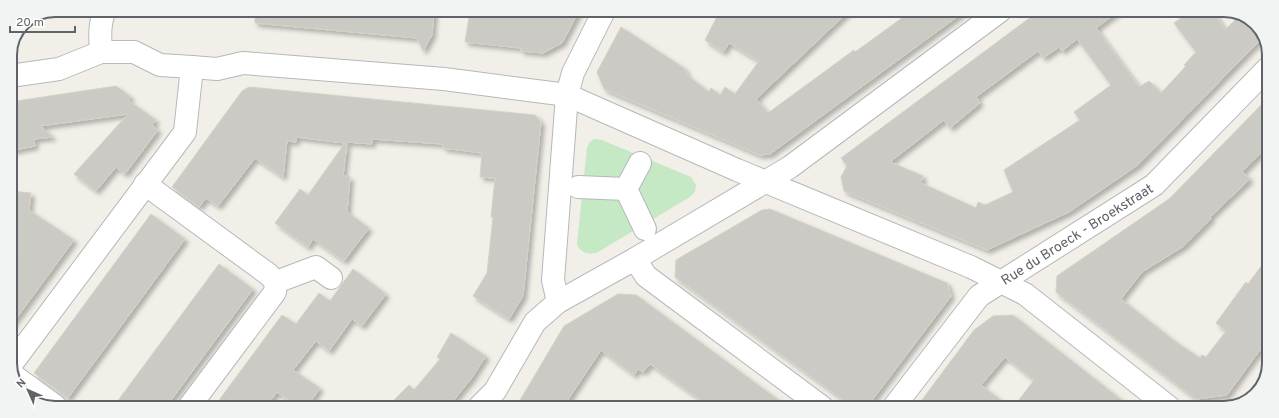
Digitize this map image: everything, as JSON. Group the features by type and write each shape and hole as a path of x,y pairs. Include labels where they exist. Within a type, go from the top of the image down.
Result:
{"street":[{"path":"101,52 100,34 102,17"},
{"path":"558,302 553,280 567,95 572,73 601,17"},
{"path":"485,401 495,391 535,322 558,302 635,260 790,167 992,17"},
{"path":"17,75 60,68 101,52 134,52 160,65 217,69 243,63 444,79 567,95 971,267 1025,294 1161,401"},
{"path":"17,357 185,132 192,67"},
{"name":"Rue du Broeck - Broekstraat","path":"898,401 979,296 1154,185 1262,74"},
{"path":"626,189 643,157"},
{"path":"145,184 262,270 276,282"},
{"path":"578,187 626,189"},
{"path":"626,189 645,229"},
{"path":"635,260 646,276 814,401"},
{"path":"276,282 316,267 331,278"},
{"path":"193,401 275,292 276,282"},
{"path":"22,382 47,400"}],"green space":[{"path":"594,139 602,140 691,177 696,185 695,192 690,197 598,252 586,253 581,250 577,244 587,148 589,143"}],"building":[{"path":"255,17 434,17 432,35 423,51 417,38 255,23"},
{"path":"469,17 576,17 562,43 543,53 521,51 521,48 465,42"},
{"path":"717,17 843,17 756,99 768,113 854,50 855,52 902,18 901,17 957,17 770,154 760,155 604,89 597,72 621,27 684,68 688,76 709,92 711,88 720,95 725,87 735,94 759,61 729,43 723,52 705,40"},
{"path":"1031,17 1111,17 1096,28 1139,87 1149,81 1161,93 1186,66 1184,65 1196,52 1174,23 1182,17 1217,17 1225,30 1236,19 1245,23 1257,36 1259,41 1138,165 1069,212 987,250 844,191 841,177 847,166 841,158","holes":["1077,39 1111,85 1074,112 1080,120 1004,170 1013,192 985,205 978,202 976,208 921,183 923,176 890,162 944,120 950,128 980,103 976,97 1038,51 1043,58 1059,47 1062,51"]},
{"path":"116,86 131,97 128,100 156,120 152,125 158,130 125,174 116,167 96,191 74,174 128,114 40,126 53,137 34,139 35,146 17,150 17,101"},
{"path":"249,87 535,115 541,122 523,296 509,319 473,296 487,273 493,217 491,217 495,178 480,177 482,153 443,148 443,144 372,139 372,144 347,142 343,176 350,177 347,212 369,228 344,261 313,239 308,247 275,223 300,189 308,195 345,143 296,137 296,142 287,141 283,177 255,158 218,206 206,198 199,207 172,187 242,91"},
{"path":"1262,104 1262,152 1242,172 1250,179 1210,217 1211,219 1184,246 1142,272 1121,299 1176,342 1200,358 1202,355 1206,357 1226,331 1216,323 1246,282 1248,284 1262,265 1262,347 1227,395 1196,399 1056,292 1057,276 1169,199"},
{"path":"17,192 31,193 29,210 74,240 17,317"},
{"path":"770,209 947,283 951,296 872,401 845,401 675,277 676,260 762,210"},
{"path":"151,214 185,239 68,398 34,373"},
{"path":"219,264 253,289 170,401 118,401"},
{"path":"353,269 386,294 362,326 352,319 329,351 316,341 293,370 320,388 311,401 290,401 277,392 270,401 218,401 282,315 296,324 319,293 330,301"},
{"path":"618,294 636,295 780,401 700,401 701,400 650,364 643,372 638,369 634,375 601,350 567,401 520,401 564,326"},
{"path":"1013,315 1123,401 1018,401 1034,380 1005,357 981,385 1002,401 921,401 974,330 993,316"},
{"path":"451,333 486,356 471,379 453,401 393,401 409,385 414,390 440,359 437,357"}]}
